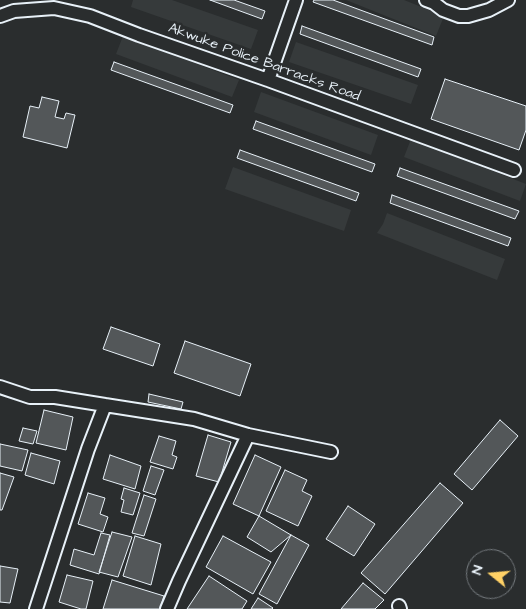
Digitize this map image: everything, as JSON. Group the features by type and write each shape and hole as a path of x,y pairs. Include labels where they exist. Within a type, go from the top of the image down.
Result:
{"street":[{"path":"268,80 296,0"},
{"path":"426,0 443,10 459,16 468,16 488,10 508,0"},
{"name":"Akwuke Police Barracks Road","path":"0,16 14,11 54,8 90,16 514,170"},
{"path":"0,387 30,397 55,397 194,419 248,435 331,452"},
{"path":"36,609 88,449 105,405"},
{"path":"167,609 178,581 248,435"}],"shaded area":[{"path":"133,0 172,0 258,30 251,49 131,7"},
{"path":"346,0 404,0 444,16 436,36"},
{"path":"123,36 239,80 232,97 116,54"},
{"path":"296,42 418,85 411,104 289,62"},
{"path":"261,92 378,135 371,155 254,112"},
{"path":"411,139 526,184 520,201 404,157"},
{"path":"233,167 351,210 344,231 225,189"},
{"path":"387,213 505,259 497,280 377,233"}],"building":[{"path":"210,0 234,0 265,11 262,19"},
{"path":"314,0 333,0 434,37 432,45 313,2"},
{"path":"302,26 421,69 418,77 300,34"},
{"path":"114,62 233,105 230,113 111,70"},
{"path":"445,79 526,106 526,130 519,150 431,119"},
{"path":"42,97 59,101 55,117 64,119 66,113 75,115 67,148 23,137 30,106 39,108"},
{"path":"256,121 375,164 372,172 253,129"},
{"path":"240,150 359,193 356,201 237,158"},
{"path":"400,168 519,211 515,219 397,176"},
{"path":"392,195 511,238 508,246 390,203"},
{"path":"111,327 160,344 153,366 103,349"},
{"path":"185,341 251,364 240,396 174,373"},
{"path":"149,394 183,402 181,409 148,402"},
{"path":"44,410 73,417 66,450 36,443"},
{"path":"500,420 518,436 472,490 454,474"},
{"path":"23,428 37,431 33,444 19,441"},
{"path":"208,435 231,442 219,482 196,476"},
{"path":"159,436 176,441 172,455 177,457 173,469 150,462"},
{"path":"0,444 28,450 22,471 0,466"},
{"path":"31,453 60,461 54,484 25,475"},
{"path":"110,455 141,466 135,489 103,479"},
{"path":"255,455 281,467 259,516 233,504"},
{"path":"151,466 164,470 155,495 143,491"},
{"path":"285,470 307,480 302,491 312,496 298,526 266,511"},
{"path":"0,473 14,477 2,510 0,510"},
{"path":"440,483 463,503 385,594 361,573"},
{"path":"124,488 140,493 133,515 121,512 124,500 121,499"},
{"path":"88,493 105,498 100,514 108,517 103,532 78,524"},
{"path":"144,495 156,499 144,536 132,533"},
{"path":"348,506 375,524 354,556 326,539"},
{"path":"259,516 291,535 271,552 247,537"},
{"path":"112,532 132,537 118,577 99,572"},
{"path":"101,533 110,535 99,574 70,565 74,549 94,555"},
{"path":"291,535 309,545 277,604 259,594"},
{"path":"135,536 161,544 151,585 123,576"},
{"path":"223,536 271,562 253,594 206,567"},
{"path":"0,566 18,569 10,603 0,602"},
{"path":"67,575 93,581 86,609 59,602"},
{"path":"209,576 247,601 242,609 187,609"},
{"path":"112,580 164,596 160,609 103,609"},
{"path":"363,583 384,600 375,609 341,609"},
{"path":"258,598 273,608 251,609"}]}
